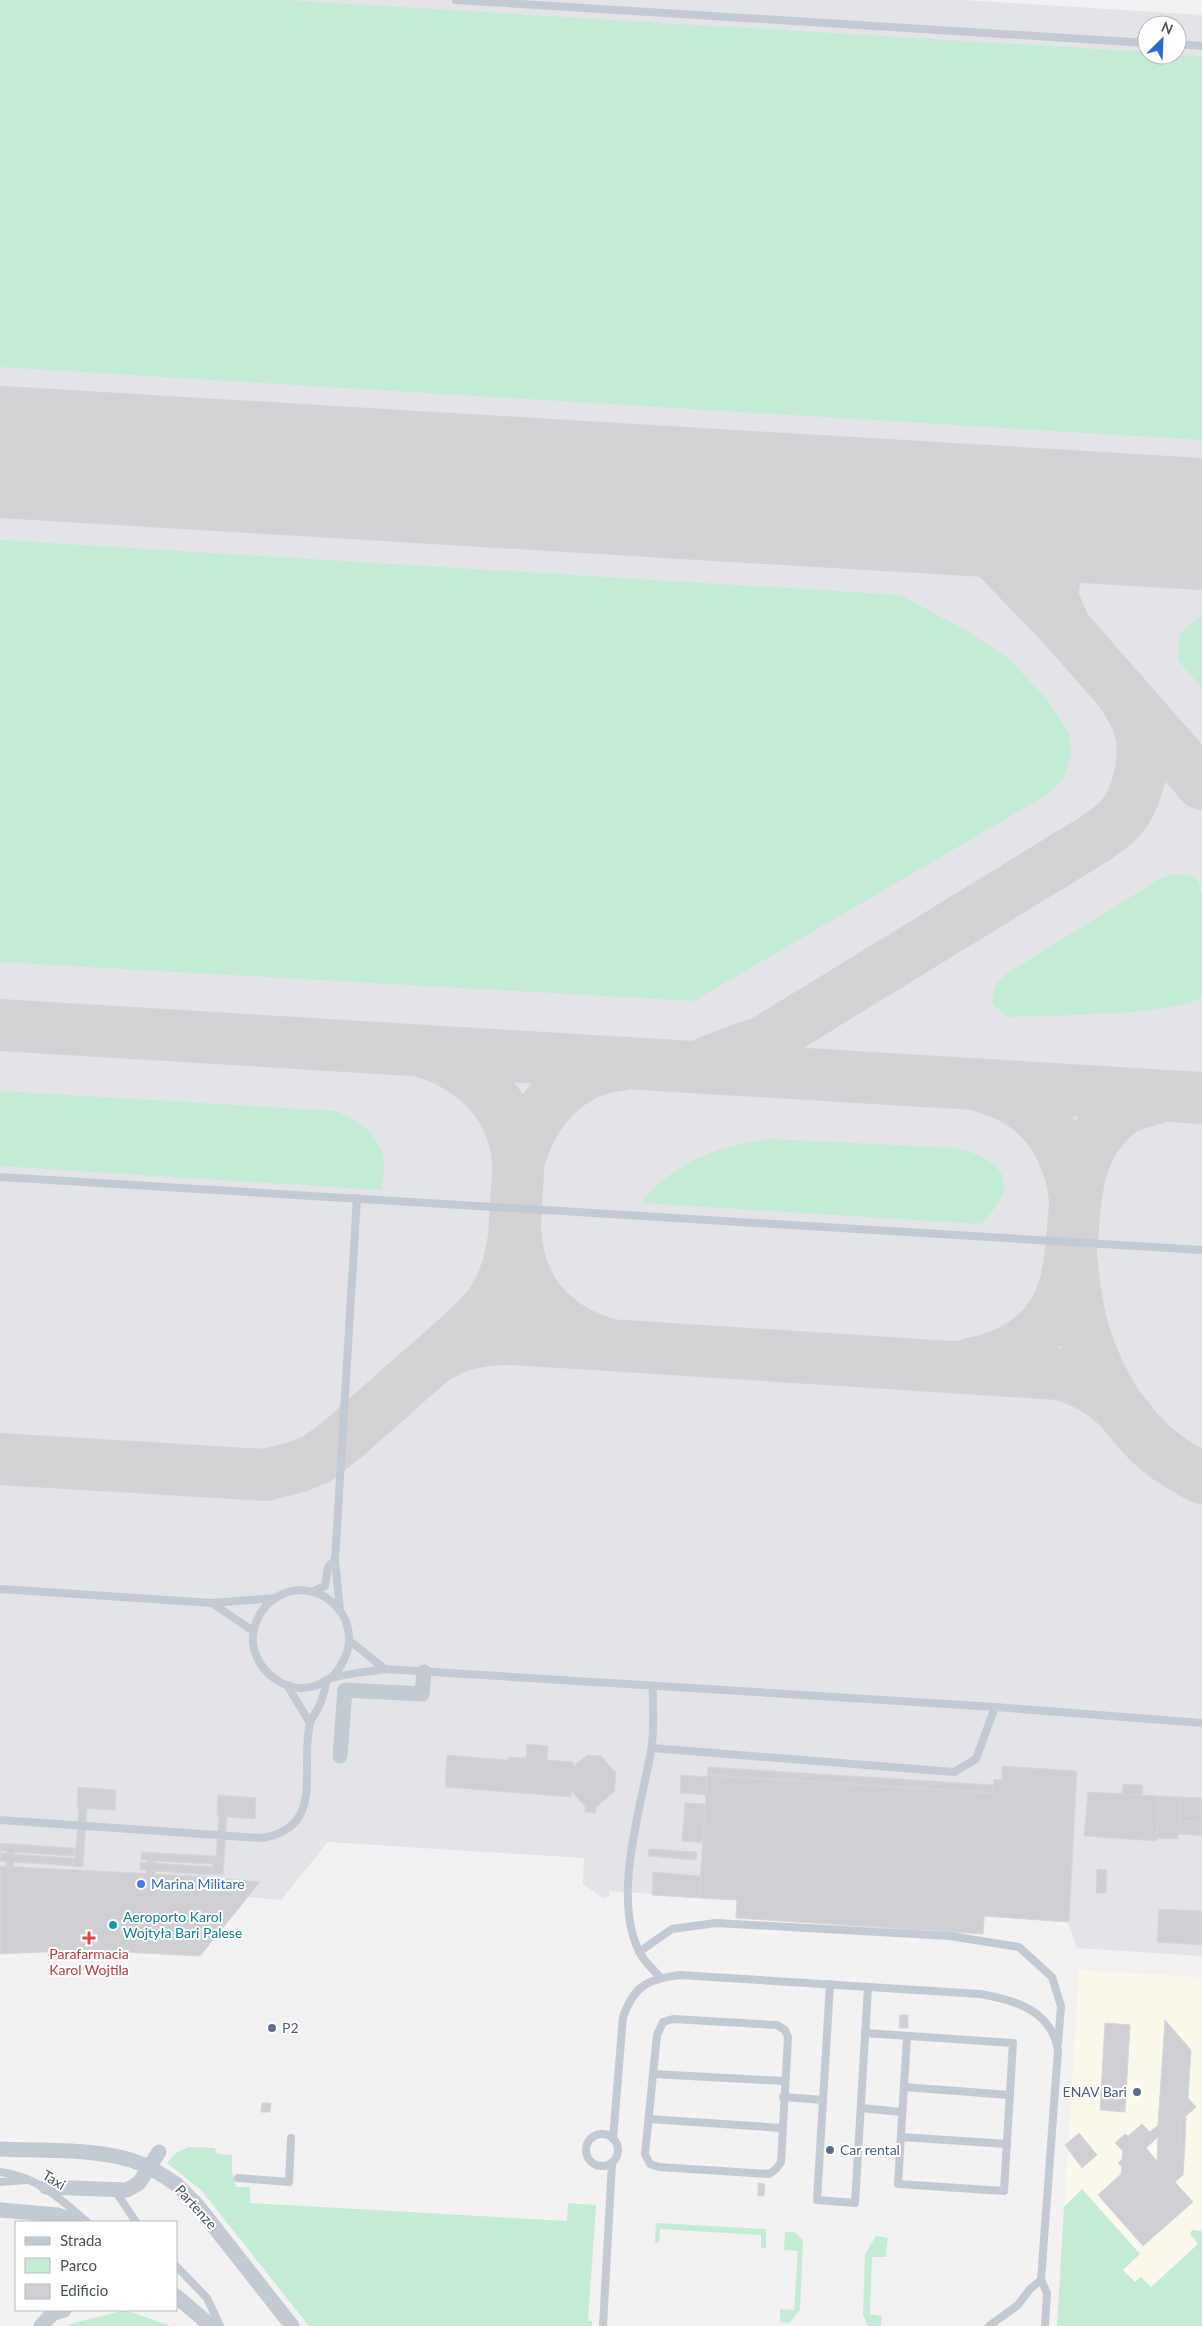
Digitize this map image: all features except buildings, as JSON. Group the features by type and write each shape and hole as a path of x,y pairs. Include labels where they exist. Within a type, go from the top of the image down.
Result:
{"street":[{"path":"340,1756 345,1690 422,1694 424,1672"},
{"name":"Partenze","path":"0,2149 92,2154 137,2162 158,2172 176,2184 197,2205 292,2326"},
{"path":"46,2187 114,2188 127,2190 139,2183 159,2152"},
{"path":"0,2210 58,2215 73,2221"},
{"path":"178,2298 211,2326"},
{"path":"40,2326 52,2314 61,2311"},
{"path":"178,2311 204,2326"}],"lane":[{"path":"456,0 1137,41"},
{"path":"1187,45 1202,46"},
{"path":"0,1177 1202,1250"},
{"path":"340,1611 335,1560 357,1198"},
{"path":"312,1592 324,1586 328,1568 335,1560"},
{"path":"0,1589 212,1603 276,1598"},
{"path":"0,1820 261,1838 274,1836 295,1823 302,1812 306,1800 310,1723 319,1707 329,1679 340,1668 347,1655 350,1641 348,1625 340,1611 323,1596 312,1592 288,1593 276,1598 265,1606 253,1631 253,1645 260,1664 274,1679 287,1685 301,1688 314,1686 329,1679 385,1669 995,1707 1202,1723"},
{"path":"212,1603 253,1631"},
{"path":"350,1641 385,1669"},
{"path":"287,1685 310,1723"},
{"path":"653,1686 652,1748 630,1850 630,1918 633,1936 639,1952 660,1978"},
{"path":"652,1748 954,1772 976,1759 995,1707"},
{"path":"639,1952 672,1929 716,1923 950,1936 1019,1947 1052,1977 1061,2006 1040,2280 1047,2293 1045,2326"},
{"path":"603,2326 612,2163 618,2154 618,2149 613,2139 623,2017 628,2002 636,1991 646,1983 660,1978 680,1976 980,1994 1020,2003 1033,2010 1044,2020 1056,2039 1058,2050"},
{"path":"830,1984 817,2200 855,2203 868,1987"},
{"path":"673,2019 777,2026 785,2030 788,2037 785,2081 781,2162 769,2174 660,2167 650,2164 646,2154 653,2074 657,2035 663,2022 673,2019"},
{"path":"865,2033 1013,2044 1004,2190 898,2184 907,2037"},
{"path":"653,2074 785,2081"},
{"path":"904,2087 1010,2095"},
{"path":"783,2097 823,2100"},
{"path":"861,2108 902,2112"},
{"path":"649,2119 782,2128"},
{"path":"612,2163 602,2167 597,2166 588,2160 585,2150 589,2140 598,2134 603,2134 613,2139"},
{"path":"901,2137 1007,2144"},
{"path":"238,2178 289,2182 290,2138"},
{"name":"Taxi","path":"0,2172 12,2174 46,2187 86,2221"},
{"path":"0,2182 28,2180"},
{"path":"114,2188 135,2221"},
{"path":"178,2268 207,2298 220,2326"},
{"path":"989,2326 1018,2305 1030,2289 1040,2280"}],"shaded area":[{"path":"0,0 964,0 1202,15 1202,1956 1077,1948 1068,1922 985,1916 983,1934 736,1918 737,1900 610,1891 609,1897 603,1898 583,1884 584,1858 328,1842 281,1900 248,1897 200,1956 86,1950 0,1954"},
{"name":"ENAV Bari","path":"1079,1970 1202,1977 1202,2300 1059,2291"}],"green space":[{"path":"0,0 284,0 1137,51 1137,65 1187,65 1187,56 1202,56 1202,440 0,367"},
{"path":"0,540 900,595 967,631 1008,658 1048,701 1069,733 1071,754 1063,780 1045,796 694,1001 0,962"},
{"path":"1202,615 1202,688 1177,659 1180,634"},
{"path":"1173,874 1188,875 1198,880 1202,893 1202,997 1165,1008 1079,1015 1008,1017 993,1005 995,988 1006,974 1158,880"},
{"path":"0,1091 335,1111 360,1124 379,1144 384,1165 381,1190 0,1166"},
{"path":"771,1139 965,1150 994,1165 1004,1180 1004,1190 997,1205 981,1224 641,1203 667,1177 699,1158 735,1145"},
{"path":"189,2147 216,2148 215,2153 232,2155 232,2172 236,2187 250,2187 250,2203 567,2221 568,2203 596,2205 588,2321 592,2321 592,2326 309,2326 201,2190 167,2163 176,2153"},
{"path":"1082,2189 1140,2254 1123,2270 1135,2282 1141,2277 1151,2287 1198,2244 1190,2234 1192,2230 1202,2231 1202,2326 1057,2326 1064,2207"},
{"path":"656,2223 766,2229 766,2248 761,2248 761,2235 660,2229 659,2243 655,2242"},
{"path":"785,2232 794,2232 803,2240 800,2310 789,2323 780,2322 780,2309 794,2310 798,2251 784,2250"},
{"path":"876,2236 888,2238 886,2257 872,2257 870,2314 882,2316 881,2326 868,2326 863,2315 865,2254"},
{"path":"128,2311 171,2326 68,2326"}],"taxiway":[{"path":"884,505 925,516 956,529 987,547 1065,628 1202,784"},
{"path":"1065,628 1052,596 1056,567 1072,543 1097,528 1134,520"},
{"path":"708,1062 765,1041 1096,838 1116,823 1131,801 1140,776 1142,762 1142,737 1139,725 1123,694"},
{"path":"0,1025 1202,1098"},
{"path":"427,1053 462,1069 490,1094 510,1125 518,1163 513,1243 503,1280 498,1292 480,1317 439,1354"},
{"path":"518,1164 532,1129 542,1112 554,1098 567,1086 583,1076 600,1069 619,1065"},
{"path":"986,1088 1022,1104 1048,1128 1066,1160 1075,1198"},
{"path":"970,1364 995,1358 1018,1347 1032,1337 1052,1315 1064,1290 1070,1263 1079,1178 1088,1151 1104,1127 1124,1109 1164,1096"},
{"path":"515,1227 517,1248 522,1267 529,1284 539,1300 565,1325 601,1342"},
{"path":"1072,1263 1077,1302 1086,1338 1100,1373 1119,1408"},
{"path":"0,1459 265,1475 297,1467 317,1459 344,1438 431,1361 450,1350 481,1341 514,1339 1059,1374 1075,1379 1106,1396 1162,1454 1202,1478"}],"runway":[{"path":"0,452 1202,524"}],"place":[{"name":"Marina Militare","path":"141,1884"},
{"name":"Aeroporto Karol Wojtyła Bari Palese","path":"113,1925"},
{"name":"Parafarmacia Karol Wojtila","path":"89,1938"},
{"name":"P2","path":"272,2028"},
{"name":"ENAV Bari","path":"1137,2092"},
{"name":"Car rental","path":"830,2150"}]}
